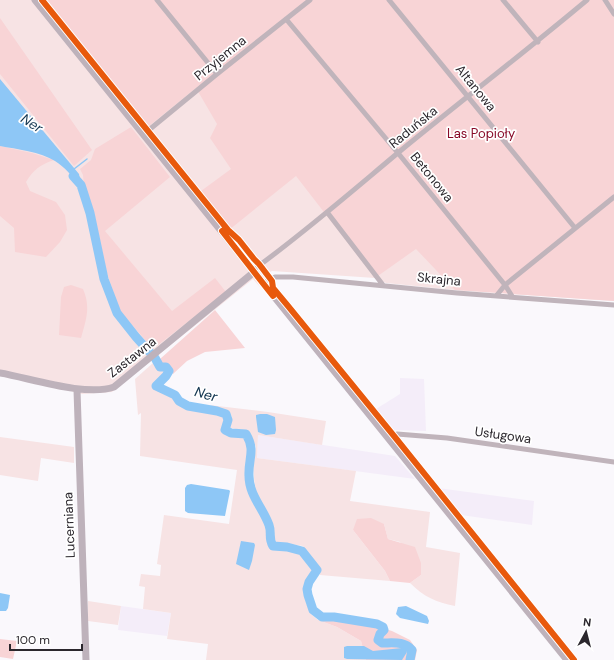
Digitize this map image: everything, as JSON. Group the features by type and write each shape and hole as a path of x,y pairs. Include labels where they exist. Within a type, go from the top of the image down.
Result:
{"street":[{"path":"36,0 567,660"},
{"path":"157,0 217,74"},
{"name":"Przyjemna","path":"144,134 310,0"},
{"name":"Altanowa","path":"389,0 575,228"},
{"path":"503,0 538,42"},
{"name":"Raduńska","path":"254,271 398,152 538,42 587,0"},
{"path":"605,0 614,14"},
{"name":"Betonowa","path":"286,19 398,152 505,285 512,296"},
{"path":"497,295 505,285 614,197"},
{"path":"327,212 383,285"},
{"name":"Zastawna","path":"0,373 77,390 114,387 254,271"},
{"name":"Skrajna","path":"263,283 275,277 283,277 614,305"},
{"name":"Lucerniana","path":"77,390 86,660"},
{"name":"Usługowa","path":"388,438 397,434 447,438 614,462"}],"shaded area":[{"path":"400,378 424,379 426,431 394,430 376,409 400,394"},
{"path":"258,435 395,456 415,479 257,458"},
{"path":"438,488 534,501 532,525 461,515"},
{"path":"121,606 171,613 167,636 118,630"}],"green space":[{"name":"Las Popioły","path":"0,0 614,0 614,301 455,290 386,283 375,278 272,271 263,275 266,278 257,282 261,288 253,279 112,392 82,394 31,380 0,376"},
{"name":"Las Popioły","path":"46,0 614,0 614,301 455,290 416,249 375,278 296,176 229,230 201,191 231,169 210,138 217,124 196,88 149,126"},
{"path":"0,18 92,150 74,166 0,74"},
{"path":"131,127 170,177 105,231 172,311 215,278 226,292 153,349 120,311 107,273 94,212 84,187 83,175 80,169 91,160 95,149"},
{"path":"0,146 32,153 54,160 38,168 26,182 30,191 56,202 65,215 67,230 60,242 46,257 15,252 14,228 0,216"},
{"path":"71,285 83,289 87,302 87,314 81,338 59,335 61,297 64,287"},
{"path":"215,310 245,348 205,352 187,361 173,374 168,365 162,364 160,359"},
{"path":"153,363 158,369 164,370 164,373 154,383 154,388 172,398 177,404 195,411 218,414 224,417 225,421 223,431 230,435 242,436 248,445 246,477 249,495 267,527 266,537 271,548 285,549 299,553 312,570 306,580 304,591 306,603 311,614 318,620 337,627 361,641 366,660 206,660 208,644 167,639 171,613 143,609 145,587 139,586 141,574 160,576 161,565 157,564 164,515 229,524 237,470 140,456 141,413 138,415 135,379"},
{"path":"209,405 326,421 322,445 258,435 257,458 356,471 350,501 430,512 426,547 460,553 455,606 442,603 431,598 420,592 410,583 421,575 400,542 388,539 384,524 353,530 385,571 390,581 320,575 319,568 303,546 276,542 272,535 273,525 255,490 253,465 256,447 249,431 230,428 232,417 229,411"},
{"path":"0,437 74,447 74,463 41,458 38,481 0,475"},
{"path":"371,518 384,524 388,539 415,547 421,563 421,575 410,583 390,581 385,571 353,530 357,519"},
{"path":"88,601 121,606 118,625 88,621"},
{"path":"318,620 372,625 392,631 410,640 417,650 415,660 366,660 361,641 337,627"},
{"path":"0,639 17,641 13,659 0,657"}],"water":[{"path":"0,79 79,174 81,185 62,166 43,155 0,146"},
{"path":"267,414 275,417 275,434 266,435 258,432 256,415"},
{"path":"191,484 229,490 225,516 188,513 185,511 185,488 187,485"},
{"path":"241,541 254,543 255,545 249,570 236,564"},
{"path":"0,593 10,595 8,608 6,611 0,611"},
{"path":"406,606 427,616 429,621 428,624 400,618 396,614 398,607"},
{"path":"364,646 373,651 402,648 406,649 407,652 402,660 347,659 344,658 344,647"}],"waterway":[{"path":"74,169 87,159"},
{"name":"Ner","path":"73,176 81,185 90,213 104,279 117,313 155,358 160,367 166,367 169,371 156,386 175,395 179,401 188,406 226,414 228,420 225,430 231,433 246,434 251,445 249,470 251,489 269,525 273,546 287,547 302,551 317,570 309,582 307,589 313,610 322,617 334,617 377,624 383,627 384,630 380,634 378,640 382,643 398,643 406,645 412,650 410,660"}],"cycle path":[{"path":"42,0 228,230 239,240 259,264 272,281 273,288 574,660"},
{"path":"222,231 273,296"}]}
